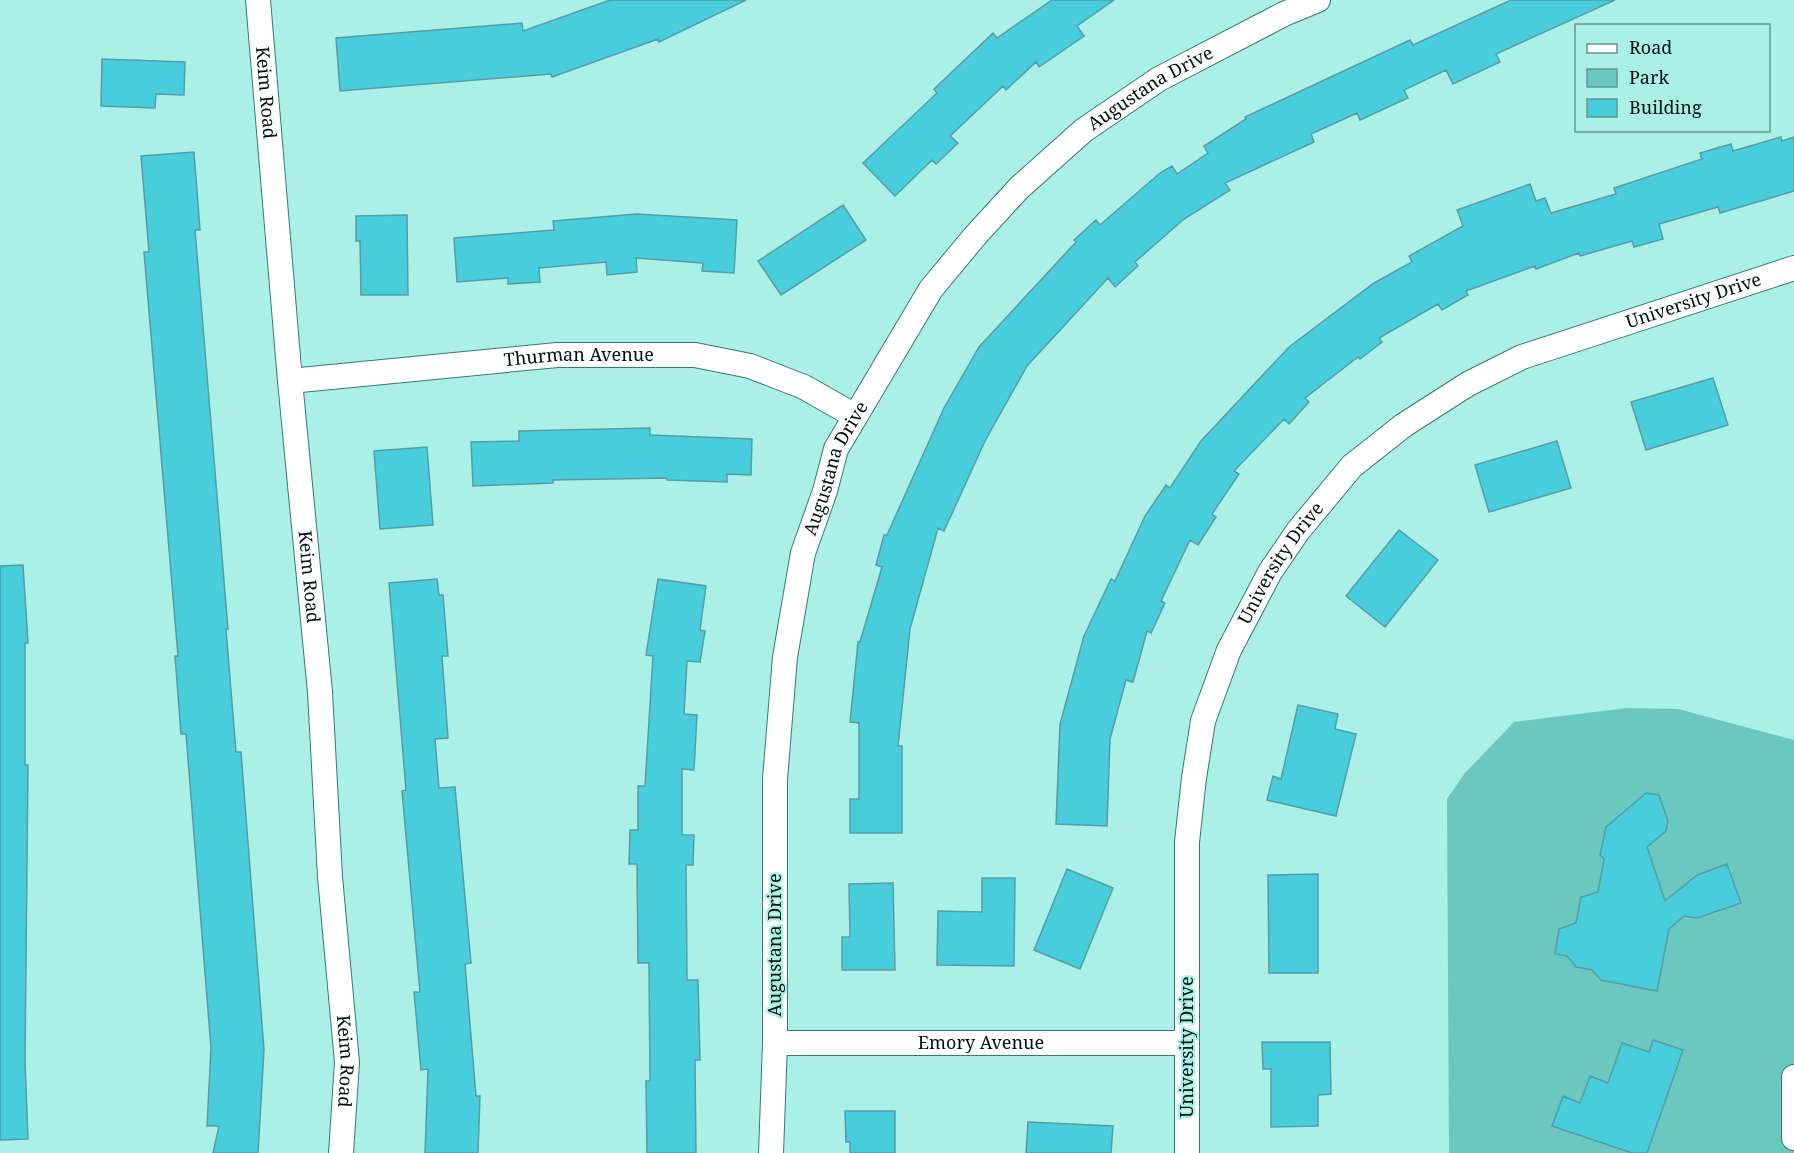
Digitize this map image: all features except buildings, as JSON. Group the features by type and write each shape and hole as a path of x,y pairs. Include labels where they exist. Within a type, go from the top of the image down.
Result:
{"street":[{"name":"Keim Road","path":"258,0 290,381 320,692 330,877 347,1062 341,1153"},
{"name":"Augustana Drive","path":"771,1153 775,1042 775,779 785,657 803,553 825,490 836,449 931,289 1019,188 1084,130 1159,79 1281,7 1318,0"},
{"name":"University Drive","path":"1187,1153 1187,842 1203,721 1230,650 1270,572 1298,531 1352,466 1404,425 1468,384 1522,357 1794,268"},
{"name":"Thurman Avenue","path":"290,381 557,355 695,355 750,366 804,387 855,416"},
{"name":"Emory Avenue","path":"775,1042 1186,1044"},
{"path":"1794,1077 1794,1138"}],"green space":[{"path":"1627,708 1678,709 1794,740 1794,1153 1449,1153 1447,799 1465,773 1514,722"}]}
